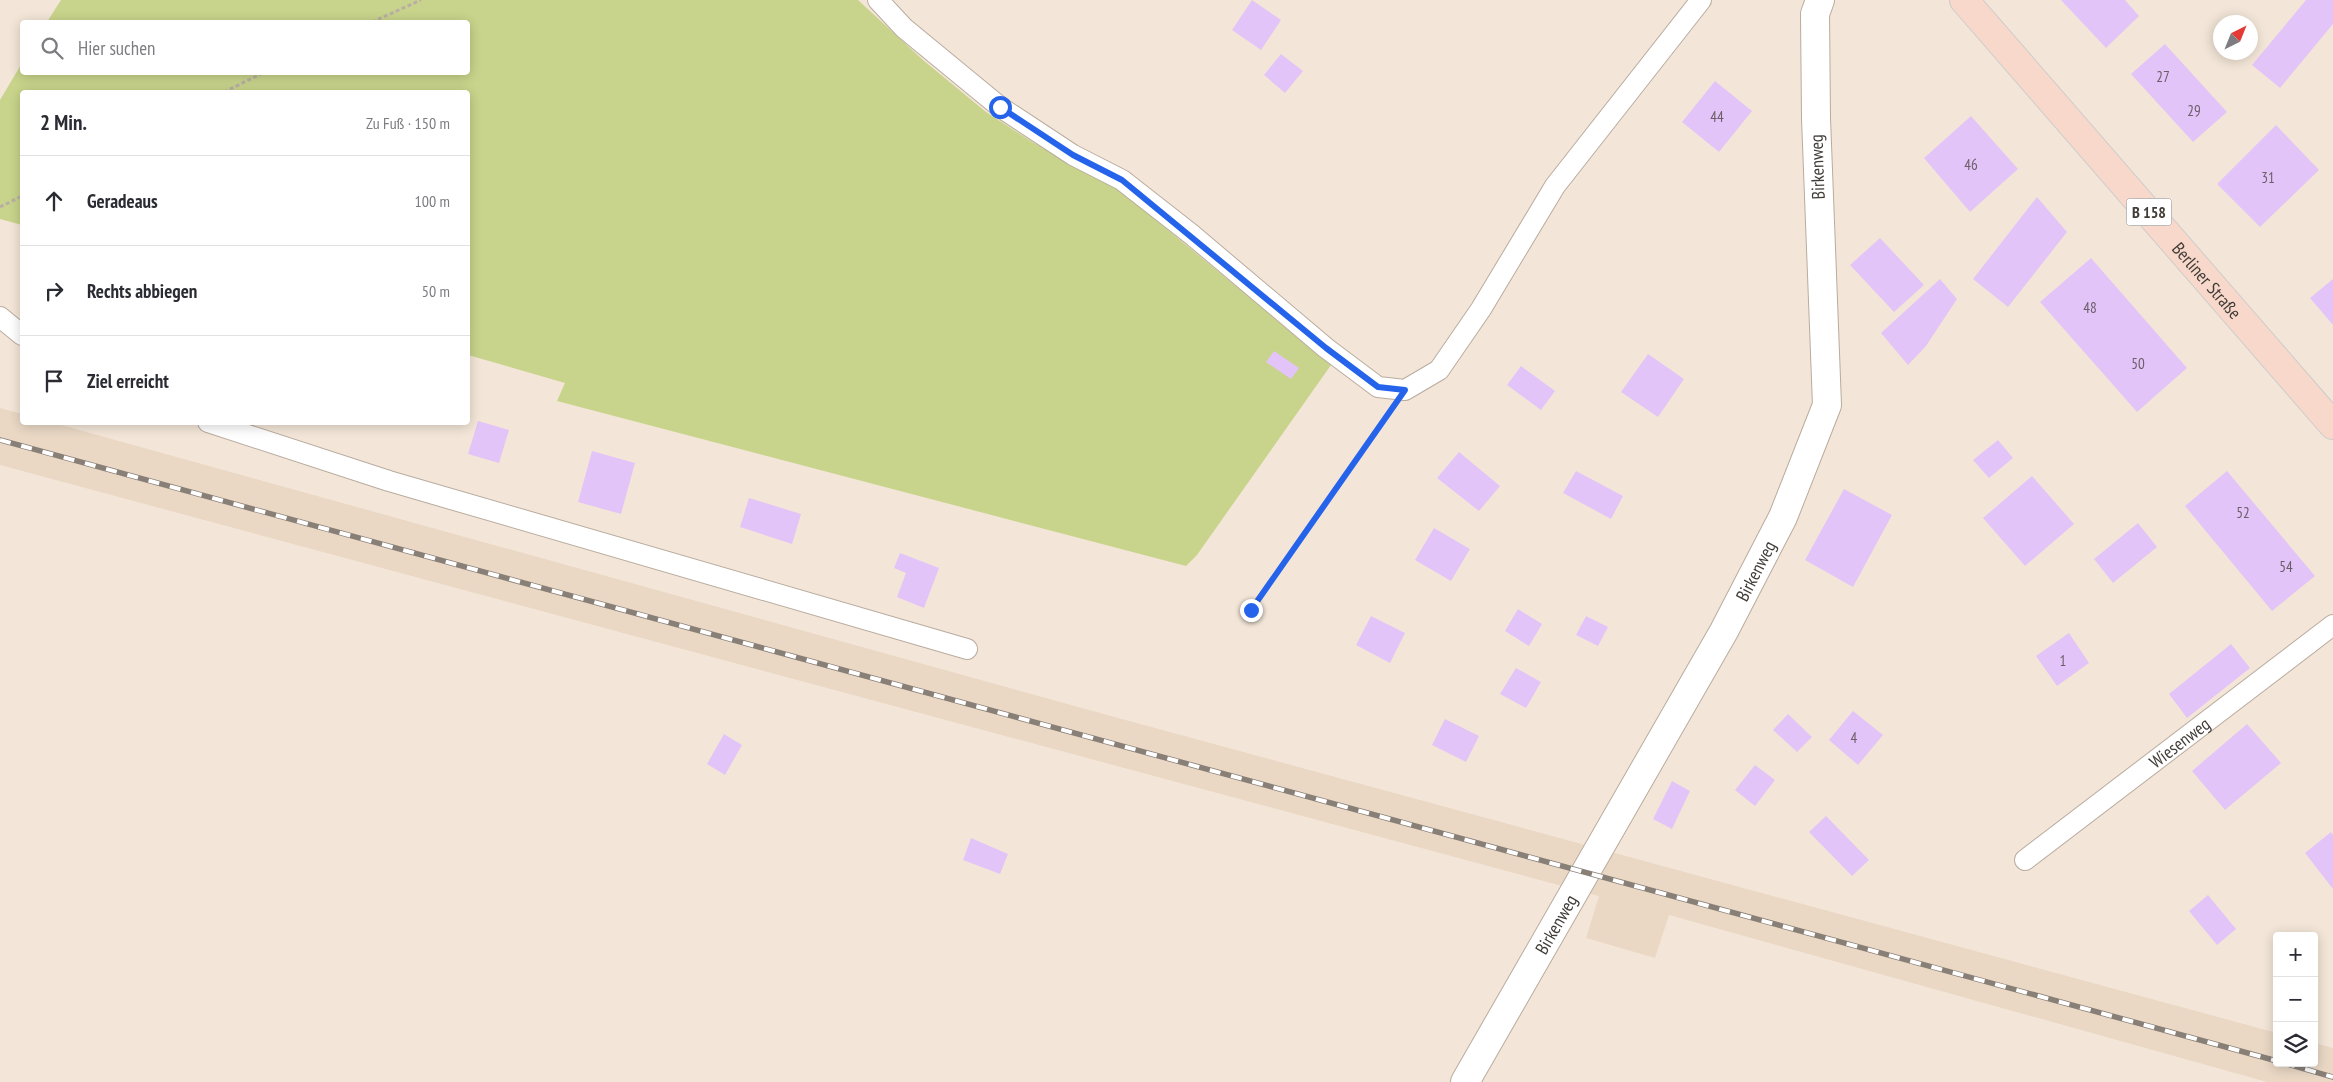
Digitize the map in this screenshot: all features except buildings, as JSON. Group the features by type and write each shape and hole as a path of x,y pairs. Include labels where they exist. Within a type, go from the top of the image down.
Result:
{"main road":[{"name":"Berliner Straße","path":"1964,0 2333,425"}],"street":[{"name":"Birkenweg","path":"1465,1082 1724,631 1783,517 1827,405 1816,118 1815,14 1820,0"}],"lane":[{"path":"878,0 904,28 1000,107 1073,155 1122,180 1326,348 1378,387 1405,390 1439,370 1481,309 1555,186 1701,0"},
{"path":"0,318 20,333"},
{"path":"217,425 390,482 967,649"},
{"name":"Wiesenweg","path":"2025,860 2333,625"}],"path":[{"path":"376,20 421,0"},
{"path":"228,90 259,75"},
{"path":"0,207 20,197"},
{"path":"1251,610 1405,390"}],"shaded area":[{"path":"0,408 20,413 20,425 61,425 1111,716 2273,1032 2273,1067 2318,1067 2318,1044 2333,1048 2333,1082 2267,1082 1669,915 1655,958 1586,938 1599,896 0,465"}],"green space":[{"path":"61,0 858,0 923,60 986,112 1034,143 1121,191 1331,365 1197,555 1186,566 557,401 565,383 470,356 470,90 20,90 20,224 0,219 0,100 20,66 20,75 470,75 470,20 48,20"}],"railway":[{"path":"0,440 2273,1060"},
{"path":"2298,1067 2333,1077"}],"route":[{"path":"1000,107 1073,155 1122,180 1191,234 1326,348 1378,387 1405,390 1251,610"}]}
